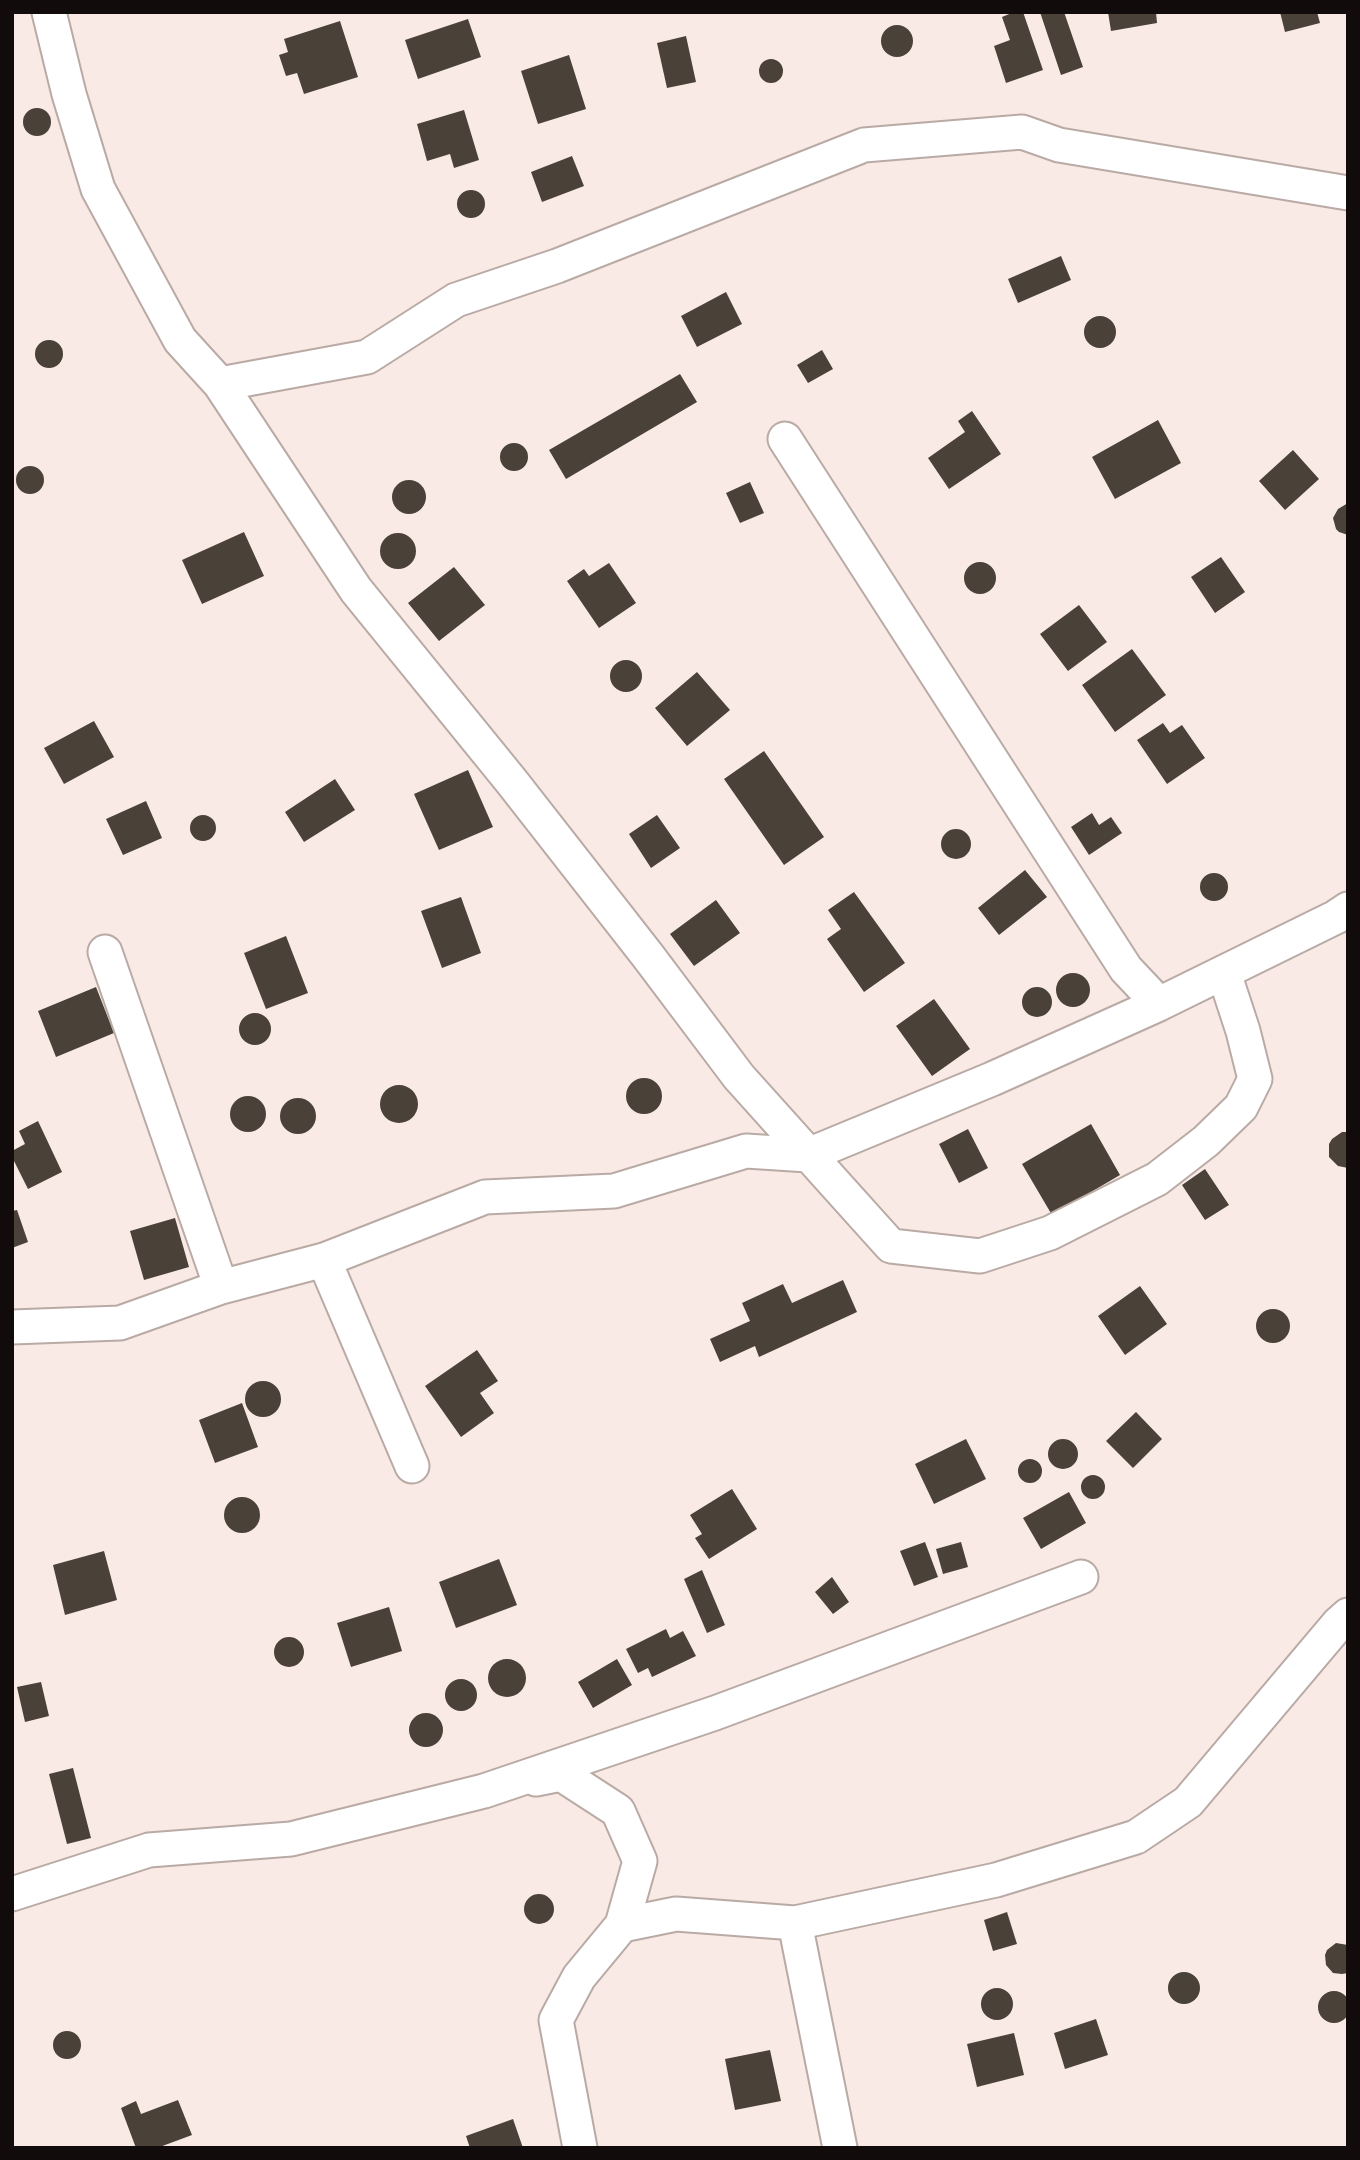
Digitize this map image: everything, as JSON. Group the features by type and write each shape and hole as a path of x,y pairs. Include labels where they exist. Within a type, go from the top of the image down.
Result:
{"street":[{"path":"49,12 69,94 98,189 180,340 220,384 351,583 529,804 739,1077 891,1246 980,1256 1050,1233 1157,1179 1206,1141 1241,1107 1255,1079 1224,972"},
{"path":"220,384 367,356 457,300 557,266 864,145 1022,132 1059,145 1348,193"},
{"path":"785,439 1126,969 1159,1004"},
{"path":"12,1327 120,1322 221,1287 324,1260 485,1197 614,1191 746,1151 808,1155 992,1079 1159,1004 1348,909"},
{"path":"106,952 221,1287"},
{"path":"324,1260 412,1466"},
{"path":"484,1791 715,1713 1081,1577"},
{"path":"622,1925 676,1914 795,1923 996,1880 1136,1837 1188,1802 1348,1615"},
{"path":"12,1894 149,1850 291,1839 561,1774 618,1811 640,1861 622,1925 579,1977 556,2020 580,2148"},
{"path":"795,1923 840,2148"}],"building":[{"path":"1023,12 1043,70 1006,83 994,46 1010,40 1002,17"},
{"path":"1040,12 1064,12 1083,67 1061,75"},
{"path":"1108,12 1156,12 1157,23 1111,31"},
{"path":"1280,12 1317,12 1320,23 1285,32"},
{"path":"468,19 481,57 418,79 405,40"},
{"path":"340,21 358,77 304,94 297,73 286,76 279,55 288,52 284,39"},
{"path":"897,25 908,30 913,41 908,52 897,57 886,52 881,41 886,30"},
{"path":"686,36 696,82 667,88 657,43"},
{"path":"569,55 586,109 538,124 521,71"},
{"path":"771,59 780,62 783,71 780,80 771,83 762,80 759,71 762,62"},
{"path":"37,108 47,112 51,122 47,132 37,136 27,132 23,122 27,112"},
{"path":"464,110 479,160 454,168 450,154 427,161 417,124"},
{"path":"572,156 584,186 542,202 531,172"},
{"path":"471,190 481,194 485,204 481,214 471,218 461,214 457,204 461,194"},
{"path":"1061,256 1071,280 1018,303 1008,279"},
{"path":"726,292 742,324 697,347 681,316"},
{"path":"1100,316 1111,321 1116,332 1111,343 1100,348 1089,343 1084,332 1089,321"},
{"path":"49,340 59,344 63,354 59,364 49,368 39,364 35,354 39,344"},
{"path":"822,350 833,369 808,383 797,365"},
{"path":"680,374 697,402 566,479 549,450"},
{"path":"972,411 1001,454 949,489 928,458 965,432 958,421"},
{"path":"1158,420 1181,463 1115,499 1092,457"},
{"path":"514,443 524,447 528,457 524,467 514,471 504,467 500,457 504,447"},
{"path":"1293,450 1319,479 1285,510 1259,481"},
{"path":"30,466 40,470 44,480 40,490 30,494 20,490 16,480 20,470"},
{"path":"409,480 421,485 426,497 421,509 409,514 397,509 392,497 397,485"},
{"path":"750,482 764,513 740,523 726,493"},
{"path":"1348,503 1348,535 1336,529 1333,518 1338,509"},
{"path":"244,532 264,576 202,604 182,560"},
{"path":"398,533 411,538 416,551 411,564 398,569 385,564 380,551 385,538"},
{"path":"1221,557 1245,592 1215,613 1191,577"},
{"path":"980,562 991,567 996,578 991,589 980,594 969,589 964,578 969,567"},
{"path":"609,563 636,603 599,628 567,581 584,569 589,576"},
{"path":"454,567 485,605 439,641 408,603"},
{"path":"1079,605 1107,642 1068,671 1040,634"},
{"path":"1132,649 1166,695 1115,732 1082,685"},
{"path":"626,660 638,664 642,676 638,688 626,692 614,688 610,676 614,664"},
{"path":"697,672 730,710 687,746 655,708"},
{"path":"94,721 114,757 64,784 44,748"},
{"path":"1163,723 1170,733 1182,725 1205,758 1167,784 1137,740"},
{"path":"764,751 824,837 784,865 724,779"},
{"path":"468,770 493,827 439,850 414,794"},
{"path":"335,779 355,810 304,842 285,812"},
{"path":"146,801 162,838 123,855 106,819"},
{"path":"1092,813 1099,825 1111,817 1122,833 1089,855 1071,827"},
{"path":"203,815 212,819 216,828 212,837 203,841 194,837 190,828 194,819"},
{"path":"657,815 680,848 651,868 629,834"},
{"path":"956,829 967,833 971,844 967,855 956,859 945,855 941,844 945,833"},
{"path":"1025,870 1047,897 999,935 978,908"},
{"path":"1214,873 1224,877 1228,887 1224,897 1214,901 1204,897 1200,887 1204,877"},
{"path":"854,892 905,963 864,992 827,939 841,929 828,910"},
{"path":"461,897 481,953 442,968 421,911"},
{"path":"716,900 740,933 694,966 670,934"},
{"path":"286,936 308,993 266,1009 244,953"},
{"path":"1073,973 1085,978 1090,990 1085,1002 1073,1007 1061,1002 1056,990 1061,978"},
{"path":"96,987 114,1033 56,1057 38,1011"},
{"path":"1037,987 1048,991 1052,1002 1048,1013 1037,1017 1026,1013 1022,1002 1026,991"},
{"path":"934,999 970,1049 932,1076 896,1026"},
{"path":"255,1013 266,1018 271,1029 266,1040 255,1045 244,1040 239,1029 244,1018"},
{"path":"644,1078 656,1084 662,1096 656,1108 644,1114 632,1108 626,1096 632,1084"},
{"path":"399,1085 412,1091 418,1104 412,1117 399,1123 386,1117 380,1104 386,1091"},
{"path":"248,1096 260,1102 266,1114 260,1126 248,1132 236,1126 230,1114 236,1102"},
{"path":"298,1098 311,1103 316,1116 311,1129 298,1134 285,1129 280,1116 285,1103"},
{"path":"38,1121 62,1172 28,1189 12,1157 12,1151 25,1144 19,1131"},
{"path":"1091,1124 1120,1175 1052,1215 1022,1164"},
{"path":"968,1129 988,1168 959,1183 939,1144"},
{"path":"1342,1132 1348,1132 1348,1168 1338,1166 1329,1157 1329,1144"},
{"path":"1205,1169 1229,1205 1205,1220 1182,1185"},
{"path":"17,1210 28,1242 12,1248 12,1211"},
{"path":"175,1218 189,1267 144,1280 130,1231"},
{"path":"843,1280 857,1312 759,1357 755,1346 720,1362 710,1339 750,1321 742,1303 783,1284 792,1303"},
{"path":"1140,1286 1167,1324 1125,1355 1098,1316"},
{"path":"1273,1309 1285,1314 1290,1326 1285,1338 1273,1343 1261,1338 1256,1326 1261,1314"},
{"path":"477,1350 498,1381 480,1393 494,1413 461,1437 425,1386"},
{"path":"263,1381 275,1387 281,1399 275,1411 263,1417 251,1411 245,1399 251,1387"},
{"path":"242,1403 258,1447 215,1463 199,1420"},
{"path":"1136,1412 1162,1439 1133,1468 1106,1441"},
{"path":"966,1439 986,1479 934,1504 915,1464"},
{"path":"1063,1439 1074,1443 1078,1454 1074,1465 1063,1469 1052,1465 1048,1454 1052,1443"},
{"path":"1030,1459 1039,1462 1042,1471 1039,1480 1030,1483 1021,1480 1018,1471 1021,1462"},
{"path":"1093,1475 1102,1478 1105,1487 1102,1496 1093,1499 1084,1496 1081,1487 1084,1478"},
{"path":"732,1489 757,1529 709,1559 695,1538 702,1534 690,1515"},
{"path":"1069,1492 1086,1523 1041,1549 1023,1518"},
{"path":"242,1497 254,1503 260,1515 254,1527 242,1533 230,1527 224,1515 230,1503"},
{"path":"925,1542 938,1577 914,1586 900,1551"},
{"path":"961,1542 968,1567 943,1574 936,1549"},
{"path":"104,1551 117,1600 65,1615 53,1565"},
{"path":"499,1559 517,1605 456,1628 439,1582"},
{"path":"702,1570 725,1625 707,1633 684,1579"},
{"path":"832,1577 849,1602 833,1614 815,1592"},
{"path":"389,1607 402,1651 351,1667 337,1623"},
{"path":"666,1629 670,1638 683,1631 696,1656 652,1677 648,1668 638,1673 626,1649"},
{"path":"289,1637 300,1641 304,1652 300,1663 289,1667 278,1663 274,1652 278,1641"},
{"path":"507,1659 520,1665 526,1678 520,1691 507,1697 494,1691 488,1678 494,1665"},
{"path":"617,1659 632,1685 593,1708 578,1682"},
{"path":"461,1679 472,1684 477,1695 472,1706 461,1711 450,1706 445,1695 450,1684"},
{"path":"41,1682 49,1716 25,1722 17,1687"},
{"path":"426,1713 438,1718 443,1730 438,1742 426,1747 414,1742 409,1730 414,1718"},
{"path":"73,1768 91,1838 67,1844 49,1774"},
{"path":"539,1894 550,1898 554,1909 550,1920 539,1924 528,1920 524,1909 528,1898"},
{"path":"1007,1912 1017,1944 993,1951 984,1920"},
{"path":"1336,1943 1348,1945 1348,1973 1333,1973 1326,1965 1327,1950"},
{"path":"1184,1972 1195,1977 1200,1988 1195,1999 1184,2004 1173,1999 1168,1988 1173,1977"},
{"path":"997,1988 1008,1993 1013,2004 1008,2015 997,2020 986,2015 981,2004 986,1993"},
{"path":"1334,1991 1345,1996 1350,2007 1345,2018 1334,2023 1323,2018 1318,2007 1323,1996"},
{"path":"1096,2019 1108,2055 1065,2069 1054,2033"},
{"path":"67,2031 77,2035 81,2045 77,2055 67,2059 57,2055 53,2045 57,2035"},
{"path":"1014,2033 1024,2075 977,2087 967,2044"},
{"path":"770,2050 781,2101 735,2110 725,2059"},
{"path":"178,2100 192,2135 157,2148 136,2148 121,2108 136,2101 141,2114"},
{"path":"513,2119 523,2148 470,2148 466,2136"}]}
